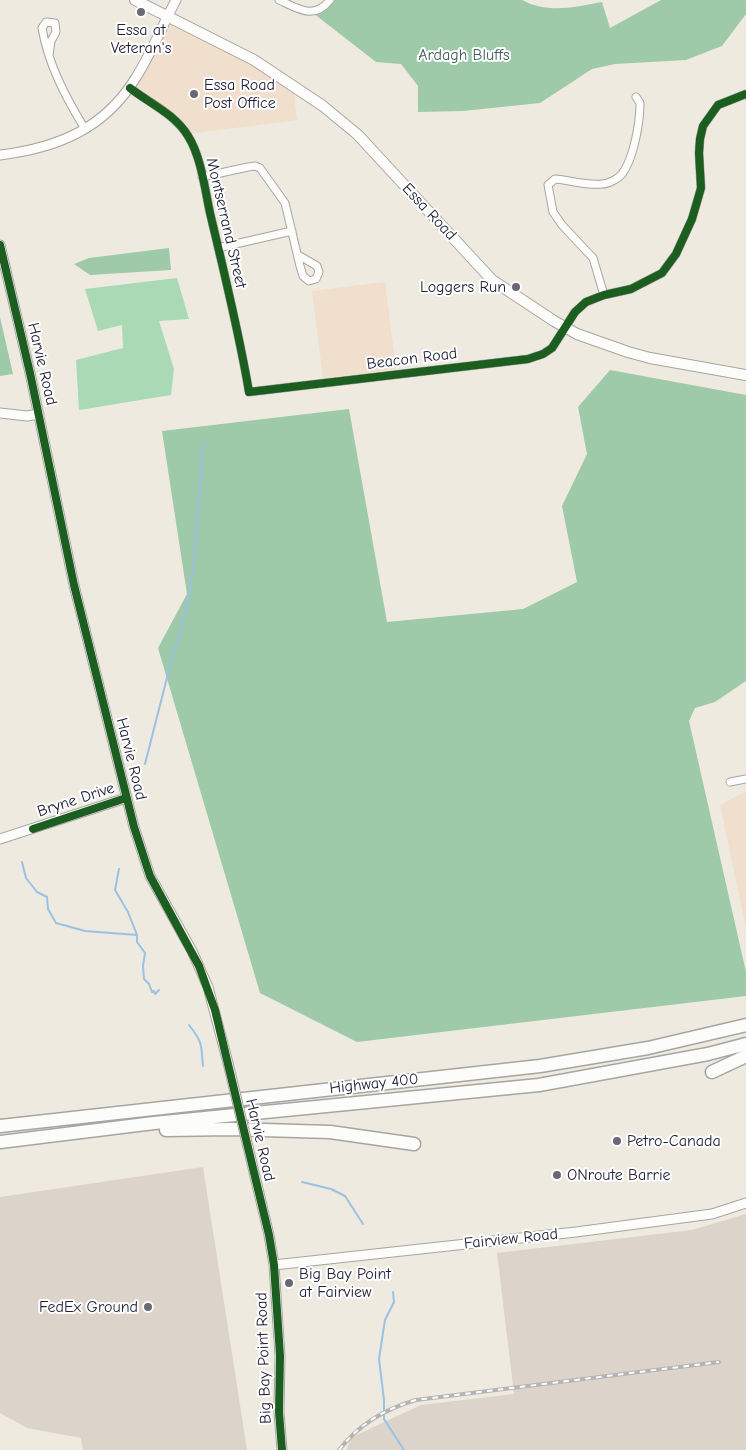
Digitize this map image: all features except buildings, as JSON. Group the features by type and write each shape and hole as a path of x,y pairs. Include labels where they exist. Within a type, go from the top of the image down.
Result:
{"highway":[{"name":"Highway 400","path":"0,1126 540,1066 648,1048 746,1025"},
{"name":"Highway 400","path":"0,1142 539,1085 708,1054 746,1044"},
{"path":"712,1072 746,1056"},
{"path":"91,1131 117,1133 231,1129 330,1132 414,1144"}],"main road":[{"name":"Essa Road","path":"135,0 254,60 323,106 358,135 492,280 565,328 594,340 650,358 746,375"}],"street":[{"path":"0,155 45,147 61,142 86,129 113,108 130,88 176,0"},
{"path":"279,0 313,13 324,8 330,0"},
{"path":"49,55 70,103 86,129"},
{"name":"Montserrand Street","path":"130,88 172,118 188,134 197,157 202,178 244,361 249,392"},
{"path":"565,328 580,307 586,302 604,295 631,289 662,273 676,254 692,219 701,188 699,153 700,139 704,126 718,104 746,94"},
{"path":"604,295 593,258 562,225 553,212 548,185 555,179 601,185 622,175 630,159 640,117 640,103 636,97"},
{"path":"202,178 248,167 255,166 260,168 282,197 298,255"},
{"path":"218,248 292,231"},
{"name":"Harvie Road","path":"0,246 39,414 74,585 126,798 150,876 192,951 208,987 269,1235 274,1266"},
{"name":"Beacon Road","path":"249,392 528,359 543,354 552,348 565,328"},
{"path":"0,413 27,416 39,414"},
{"path":"730,782 746,779"},
{"name":"Bryne Drive","path":"0,839 126,798"},
{"name":"Fairview Road","path":"274,1266 586,1231 712,1214 746,1203"},
{"name":"Big Bay Point Road","path":"274,1266 280,1356 279,1412 282,1450"}],"shaded area":[{"path":"168,17 293,85 297,120 188,134 130,88"},
{"path":"385,282 396,369 323,378 312,291"},
{"path":"746,791 746,928 720,805"},
{"path":"203,1167 247,1450 83,1450 81,1438 27,1428 0,1413 0,1197"},
{"path":"746,1214 746,1450 347,1450 350,1438 421,1405 514,1394 497,1253 692,1230"}],"green space":[{"name":"Ardagh Bluffs","path":"330,0 522,0 542,7 552,8 602,2 610,28 661,0 746,0 746,14 722,46 686,60 615,64 592,69 540,103 463,111 418,112 418,86 401,64 376,62 313,13"},
{"path":"169,248 171,270 90,275 74,264 89,258"},
{"path":"177,278 189,319 159,321 174,369 171,395 79,410 76,360 123,348 122,325 98,331 85,289"},
{"path":"0,317 13,374 0,376"},
{"path":"610,370 746,395 746,681 715,702 695,708 689,721 746,972 746,996 357,1042 260,993 158,648 187,594 162,431 349,409 387,622 523,609 577,582 562,506 587,454 578,407"}],"waterway":[{"path":"145,764 173,654 186,612 193,570 203,444"},
{"path":"22,862 26,878 37,892 47,897 48,909 56,923 85,931 137,935"},
{"path":"119,869 115,890 128,912 137,935 137,942 145,953 144,979 149,984 152,992 154,991 155,994 159,990"},
{"path":"189,1025 201,1044 203,1066"},
{"path":"302,1182 331,1189 345,1196 363,1224"},
{"path":"393,1292 394,1302 385,1320 379,1359 384,1400 384,1419 404,1450"}],"railway":[{"path":"339,1450 355,1432 373,1419 394,1408 416,1400 719,1362"}],"cycle path":[{"path":"130,88 176,121 183,128 196,153 241,347 249,392 528,359 543,354 552,348 575,312 586,302 604,295 631,289 662,273 676,254 692,219 701,188 699,153 703,126 718,105 746,94"},
{"path":"0,245 30,373 74,585 134,827 150,876 199,966 215,1010 269,1235 274,1265 280,1356 279,1412 282,1450"},
{"path":"33,829 126,798"}],"place":[{"name":"Essa at Veteran's","path":"141,12"},
{"name":"Essa Road Post Office","path":"194,94"},
{"name":"Loggers Run","path":"516,287"},
{"name":"Petro-Canada","path":"617,1141"},
{"name":"ONroute Barrie","path":"557,1175"},
{"name":"Big Bay Point at Fairview","path":"289,1283"},
{"name":"FedEx Ground","path":"148,1307"}]}
